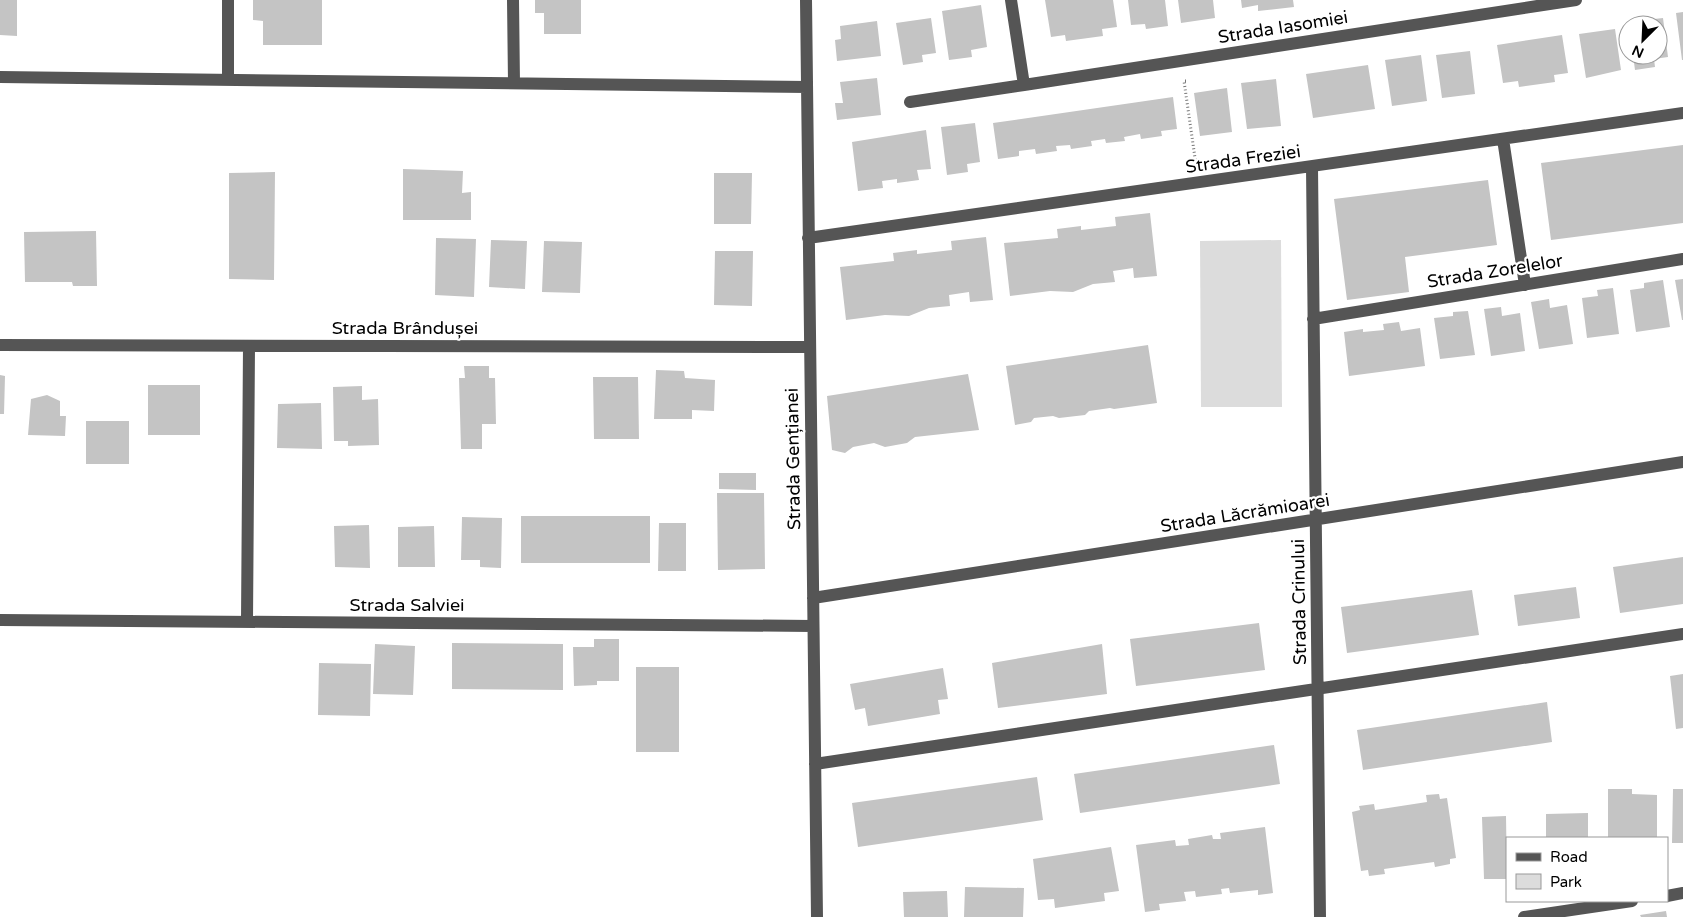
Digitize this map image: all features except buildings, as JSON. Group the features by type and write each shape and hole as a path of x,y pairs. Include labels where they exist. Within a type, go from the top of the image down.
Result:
{"street":[{"path":"228,0 228,80"},
{"path":"514,0 514,83"},
{"name":"Strada Gențianei","path":"806,0 817,917"},
{"path":"1011,0 1024,85"},
{"name":"Strada Iasomiei","path":"910,102 1576,0"},
{"path":"0,77 807,88"},
{"name":"Strada Freziei","path":"808,238 1683,113"},
{"path":"1503,139 1525,285"},
{"name":"Strada Crinului","path":"1312,167 1320,917"},
{"name":"Strada Zorelelor","path":"1313,319 1683,259"},
{"name":"Strada Brândușei","path":"0,346 809,346"},
{"path":"247,621 249,346"},
{"name":"Strada Lăcrămioarei","path":"813,598 1683,462"},
{"name":"Strada Salviei","path":"0,620 813,626"},
{"path":"815,764 1683,634"},
{"path":"1668,896 1683,893"},
{"path":"1524,917 1625,902"}],"path":[{"path":"1187,60 1190,80 1184,81 1199,182"}],"green space":[{"path":"1281,240 1282,407 1201,407 1200,241"}]}
